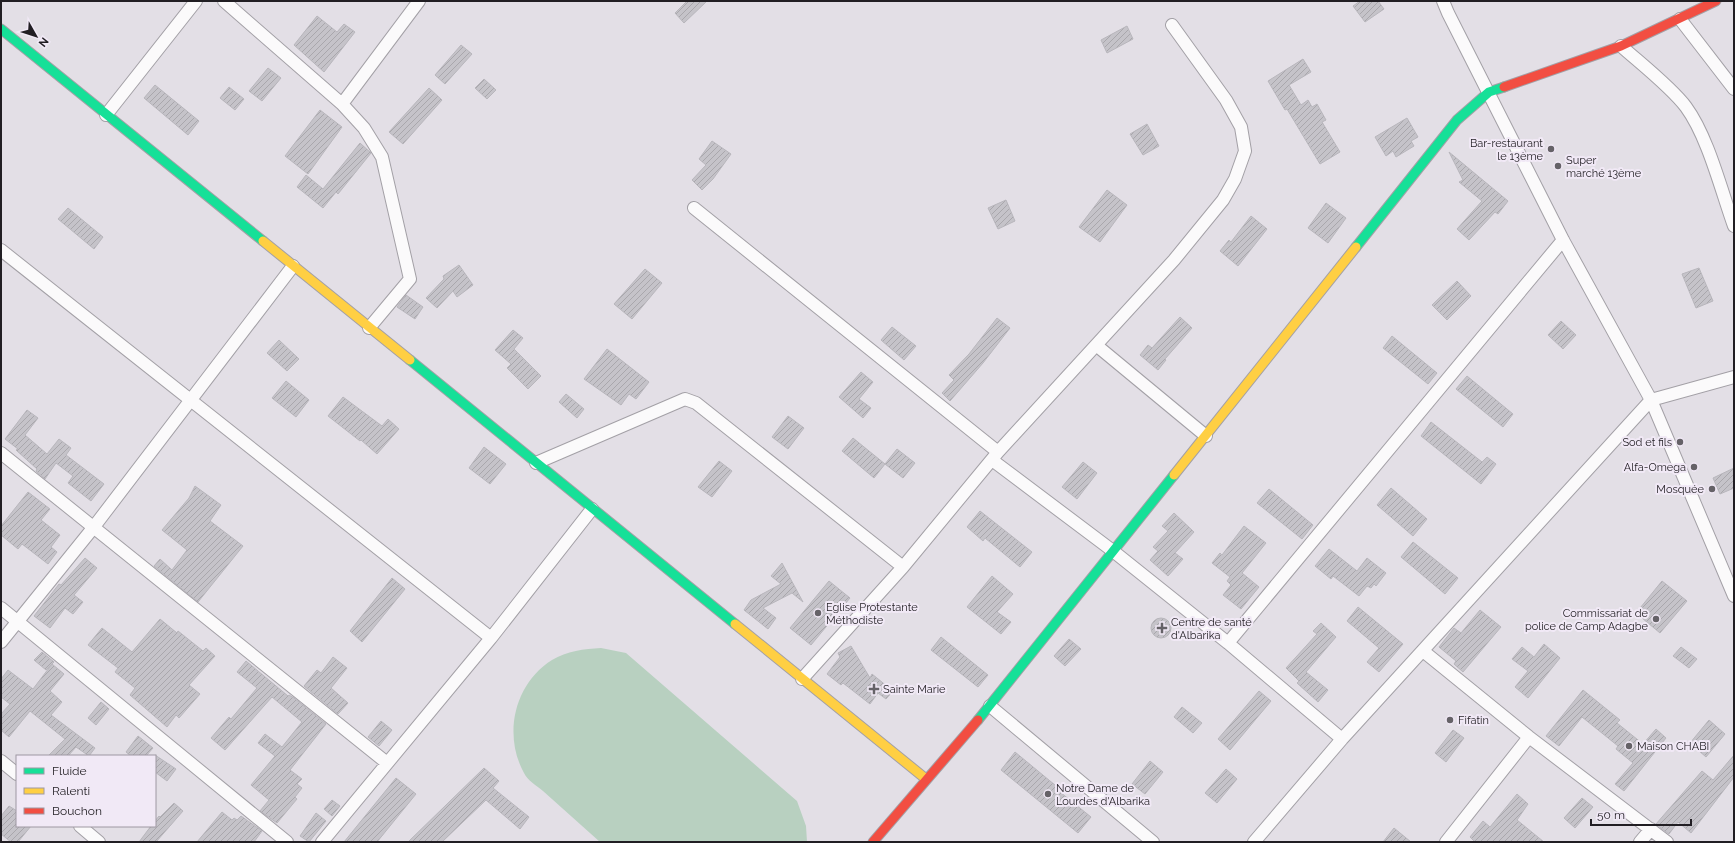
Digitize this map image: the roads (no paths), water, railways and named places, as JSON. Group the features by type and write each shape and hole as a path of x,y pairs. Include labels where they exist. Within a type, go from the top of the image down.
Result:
{"street":[{"path":"106,115 196,1"},
{"path":"224,1 342,104 364,128 382,157 410,279 369,328"},
{"path":"342,104 419,1"},
{"path":"1443,1 1562,240 1651,400 1734,596"},
{"path":"878,840 926,779 990,706 1456,120 1488,92 1621,46 1716,1"},
{"path":"1680,19 1734,89"},
{"path":"802,679 902,567 995,456 1174,260 1223,200 1236,179 1245,151 1242,127 1226,100 1172,25"},
{"path":"1,30 926,779"},
{"path":"1621,46 1686,106 1700,129 1734,226"},
{"path":"694,208 995,456 1228,643 1342,739"},
{"path":"1228,643 1562,240"},
{"path":"1,250 491,638"},
{"path":"1,642 93,528 293,266"},
{"path":"1096,346 1206,436"},
{"path":"1254,842 1342,739 1651,400 1734,377"},
{"path":"536,463 685,399 696,403 902,567"},
{"path":"1,453 387,763"},
{"path":"322,842 491,638 592,509"},
{"path":"1,608 287,842"},
{"path":"1423,651 1529,736 1667,842"},
{"path":"990,706 1153,842"},
{"path":"1446,842 1529,736"},
{"path":"1,761 16,773"},
{"path":"81,827 99,842"},
{"path":"1640,842 1651,829"}],"place":[{"name":"Bar-restaurant le 13ème","path":"1551,149"},
{"name":"Super marché 13ème","path":"1558,166"},
{"name":"Sod et fils","path":"1680,442"},
{"name":"Alfa-Omega","path":"1694,467"},
{"name":"Mosquée","path":"1712,489"},
{"name":"Eglise Protestante Méthodiste","path":"818,613"},
{"name":"Commissariat de police de Camp Adagbe","path":"1656,619"},
{"name":"Centre de santé d'Albarika","path":"1162,628"},
{"name":"Sainte Marie","path":"874,689"},
{"name":"Fifatin","path":"1450,720"},
{"name":"Maison CHABI","path":"1629,746"},
{"name":"Notre Dame de Lourdes d'Albarika","path":"1048,794"}]}
